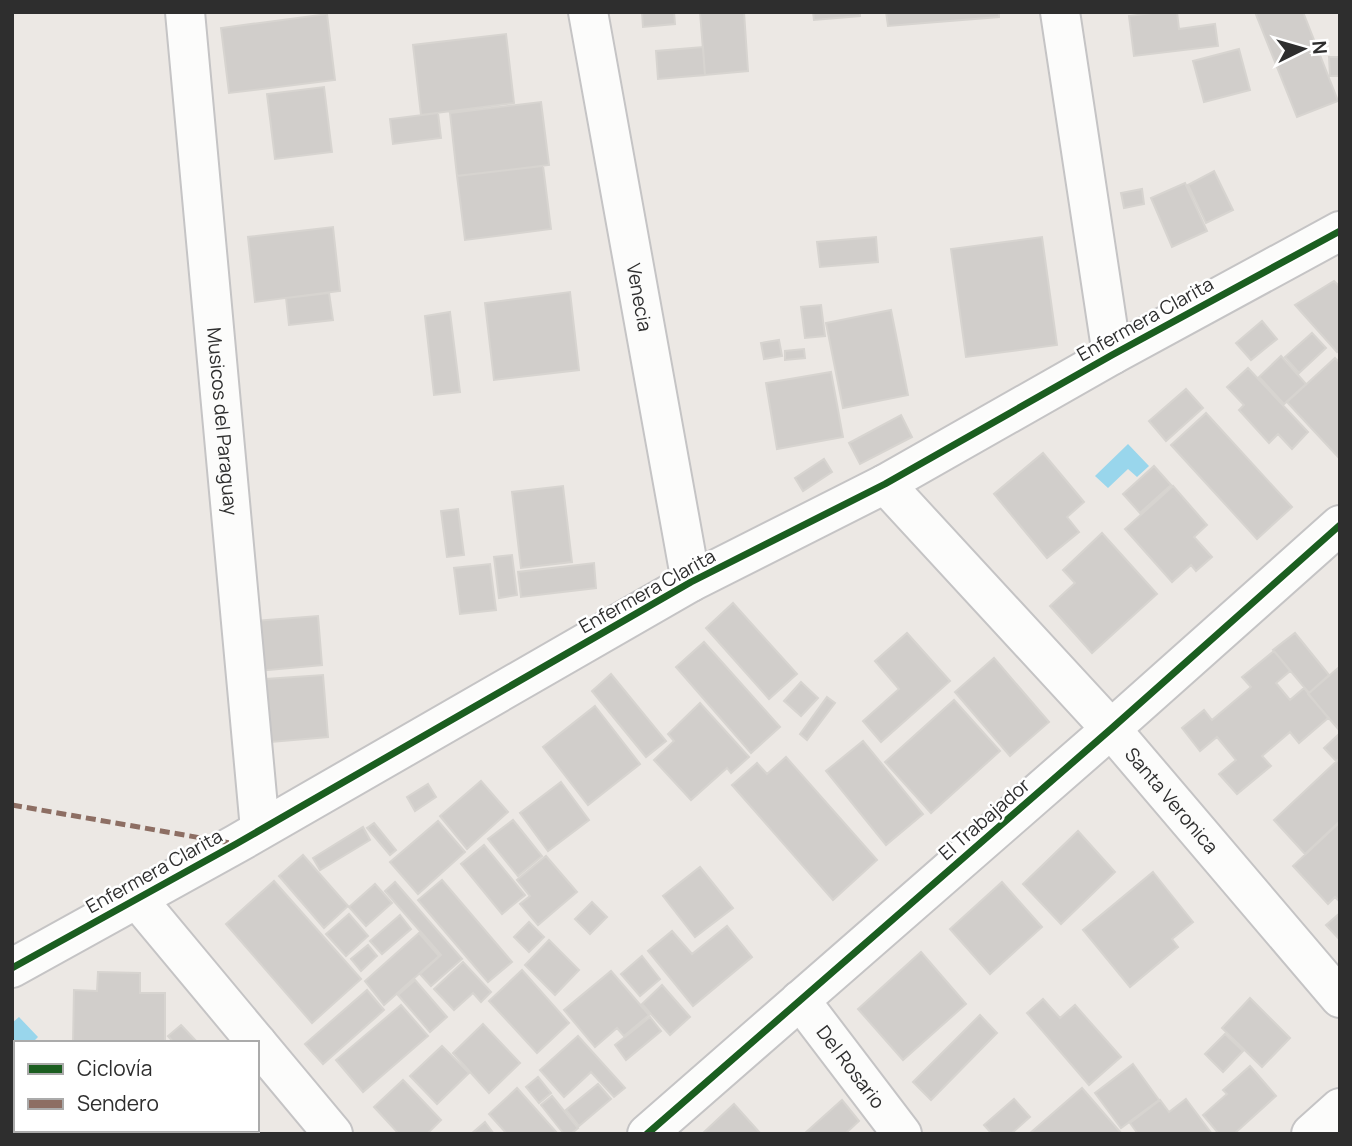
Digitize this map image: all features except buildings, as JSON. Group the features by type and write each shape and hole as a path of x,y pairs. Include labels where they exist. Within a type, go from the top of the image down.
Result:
{"street":[{"name":"Musicos del Paraguay","path":"185,12 260,829"},
{"name":"Venecia","path":"588,12 691,582"},
{"path":"1060,12 1112,355"},
{"name":"Enfermera Clarita","path":"12,968 137,900 691,582 885,484 1112,355 1340,231"},
{"name":"Santa Veronica","path":"885,484 1111,729 1340,998"},
{"name":"El Trabajador","path":"647,1134 1340,525"},
{"path":"137,900 255,1041"},
{"name":"Del Rosario","path":"800,1000 902,1134"},
{"path":"259,1045 332,1134"},
{"path":"1311,1134 1340,1108"}],"water":[{"path":"1128,444 1149,466 1137,477 1128,469 1108,488 1095,476"},
{"path":"19,1017 38,1037 34,1041 14,1041 12,1061 12,1023"}],"marked path":[{"path":"12,805 236,844"}],"cycle path":[{"path":"12,968 236,844 691,582 885,484 1112,355 1340,231"},
{"path":"647,1134 1340,525"}]}
